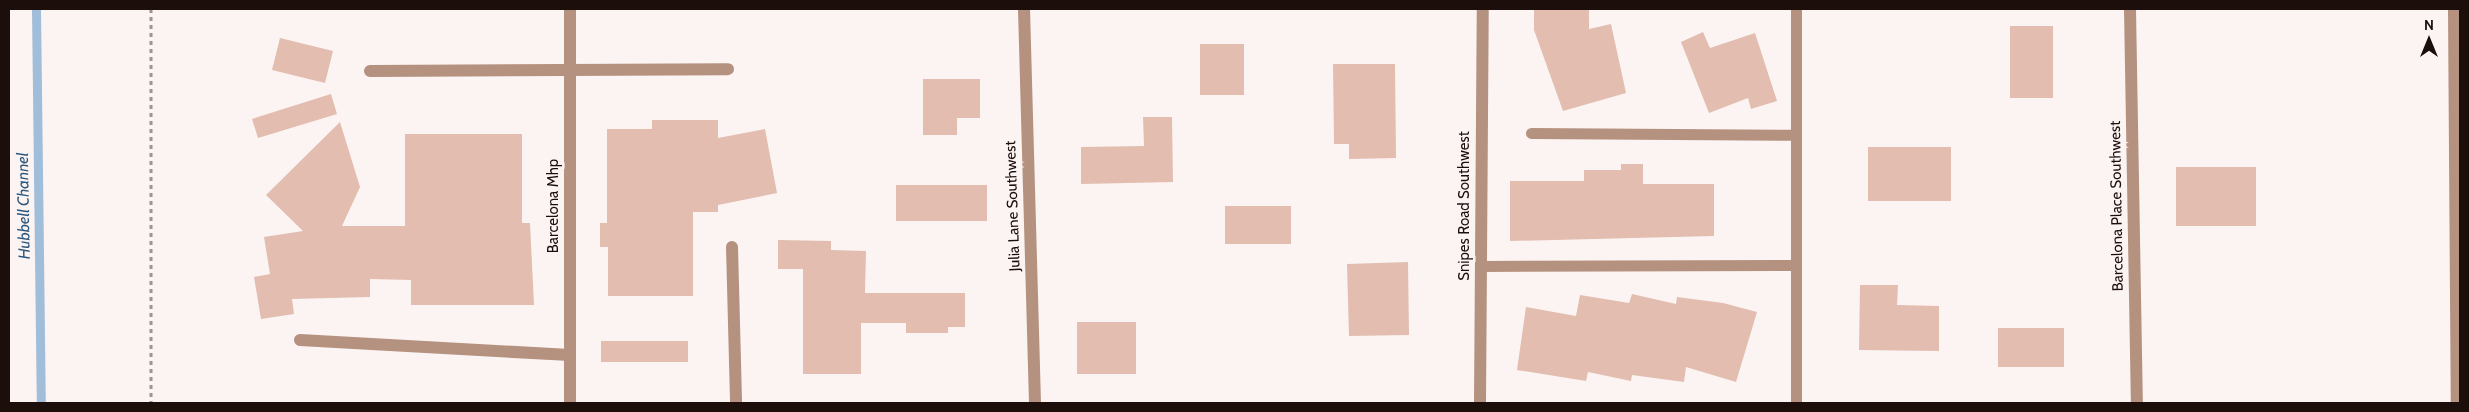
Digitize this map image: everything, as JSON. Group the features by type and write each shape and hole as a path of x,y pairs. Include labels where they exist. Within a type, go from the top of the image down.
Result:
{"street":[{"name":"Barcelona Mhp","path":"570,9 570,403"},
{"name":"Julia Lane Southwest","path":"1024,9 1035,403"},
{"name":"Snipes Road Southwest","path":"1480,403 1482,9"},
{"name":"Barcelona Place Southwest","path":"2130,9 2137,403"},
{"path":"370,71 570,68 728,69"},
{"path":"732,247 736,403"},
{"path":"300,340 570,355"}],"lane":[{"path":"1796,9 1796,403"},
{"path":"2453,9 2456,403"},
{"path":"1530,133 1796,135"},
{"path":"1481,266 1796,265"}],"path":[{"path":"150,9 150,403"}],"building":[{"path":"1534,9 1589,9 1589,29 1611,24 1626,93 1563,111 1534,30"},
{"path":"2010,26 2053,26 2053,98 2010,98"},
{"path":"1703,32 1710,48 1755,33 1777,101 1751,109 1748,98 1709,113 1681,42"},
{"path":"280,38 333,51 325,83 272,70"},
{"path":"1200,44 1244,44 1244,95 1200,95"},
{"path":"1333,64 1395,64 1396,158 1349,159 1349,144 1334,144"},
{"path":"923,79 980,79 980,118 957,118 957,135 923,135"},
{"path":"331,94 337,114 258,138 252,119"},
{"path":"1143,117 1172,117 1173,182 1081,184 1081,147 1144,146"},
{"path":"652,120 718,120 718,138 765,129 777,193 718,205 718,212 693,212 693,296 608,296 608,247 600,247 600,223 607,223 607,129 652,129"},
{"path":"340,122 360,187 342,226 405,226 405,134 522,134 522,223 530,223 534,305 411,305 411,280 370,279 370,297 292,299 294,314 261,319 254,277 270,274 264,237 303,231 266,195"},
{"path":"1868,147 1951,147 1951,201 1868,201"},
{"path":"1621,164 1643,164 1643,184 1714,184 1714,236 1510,241 1510,181 1584,181 1584,170 1621,170"},
{"path":"2176,167 2256,167 2256,226 2176,226"},
{"path":"896,185 987,185 987,221 896,221"},
{"path":"1225,206 1291,206 1291,244 1225,244"},
{"path":"778,240 831,241 831,250 866,251 865,293 965,293 965,327 948,327 948,333 906,333 906,323 861,323 861,374 803,374 803,269 778,269"},
{"path":"1408,262 1409,335 1349,336 1347,264"},
{"path":"1860,285 1898,285 1897,305 1939,306 1939,351 1859,350"},
{"path":"1632,294 1676,304 1677,297 1723,303 1757,312 1736,382 1686,367 1684,382 1632,375 1631,381 1588,372 1586,381 1517,370 1526,307 1576,316 1580,295 1629,303"},
{"path":"1077,322 1136,322 1136,374 1077,374"},
{"path":"1998,328 2064,328 2064,367 1998,367"},
{"path":"601,341 688,341 688,362 601,362"}],"waterway":[{"name":"Hubbell Channel","path":"36,9 41,403"}]}
